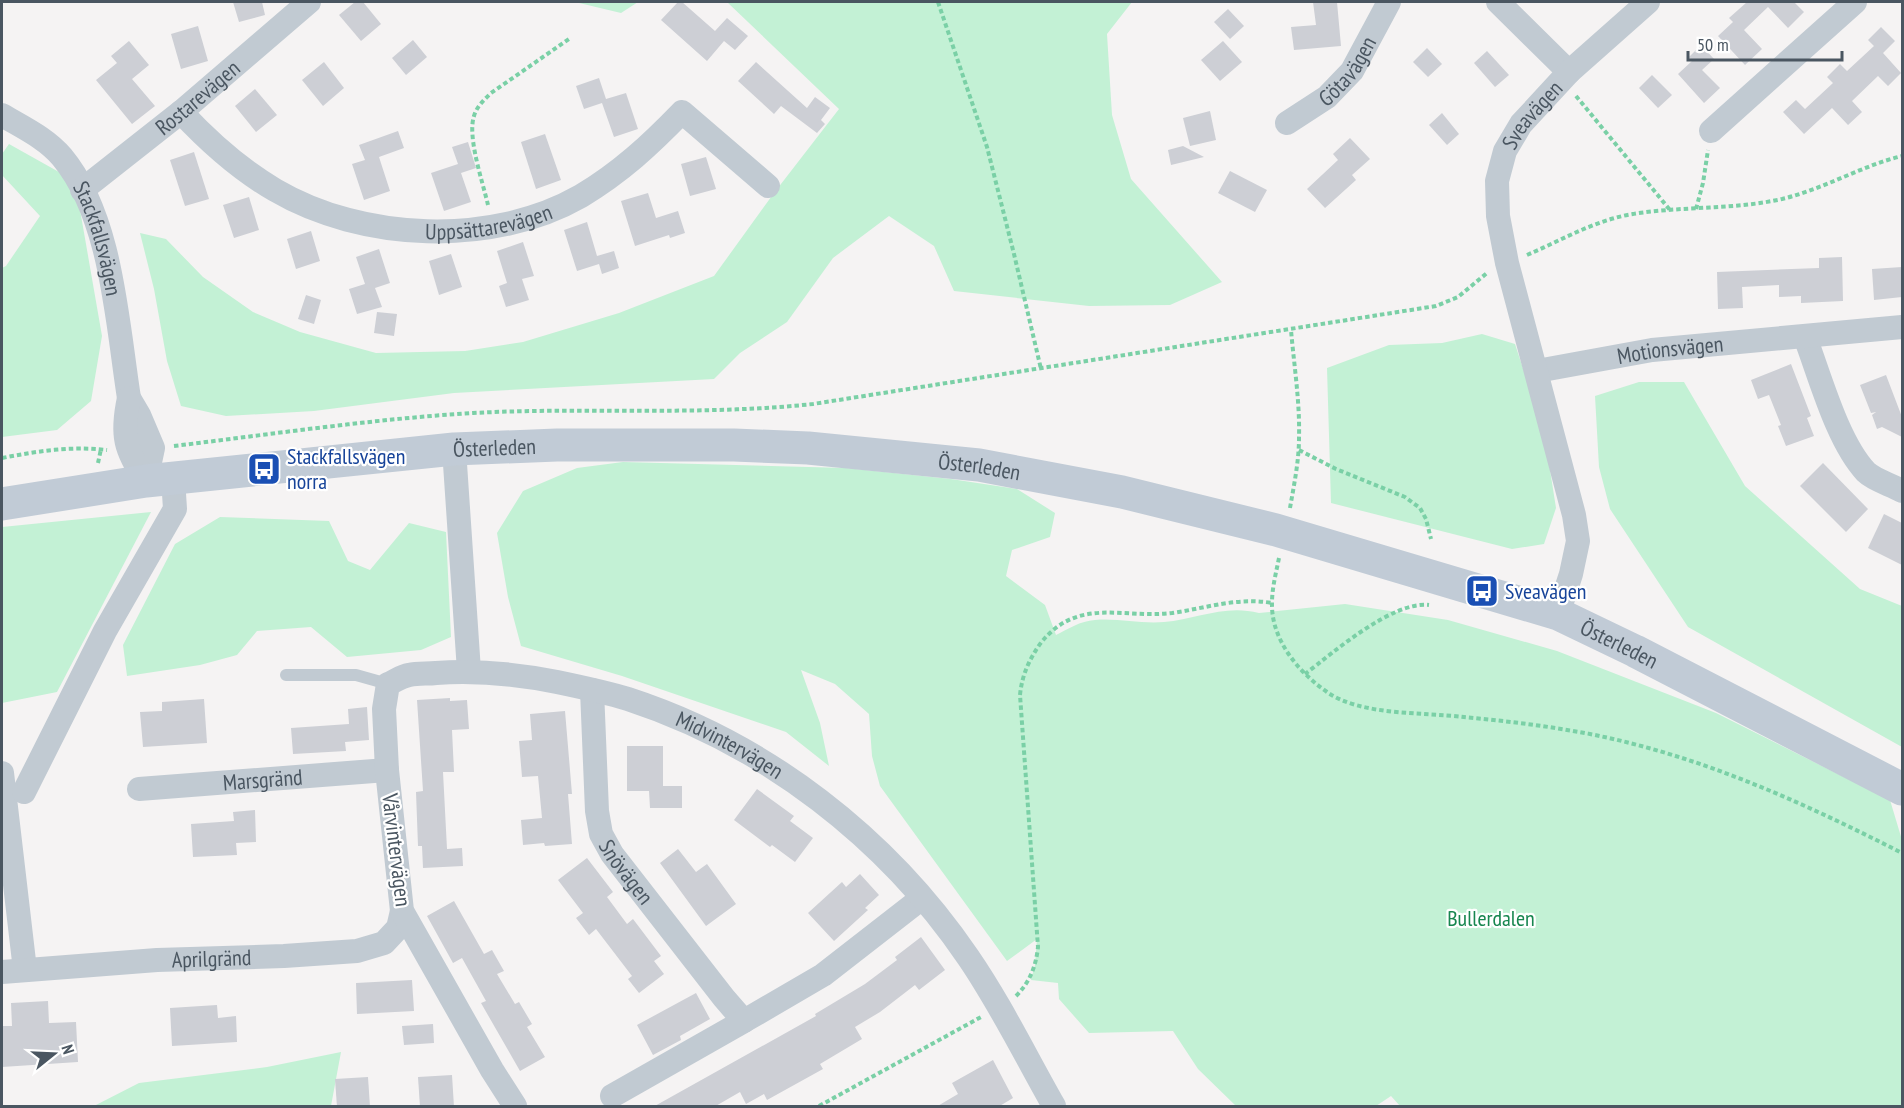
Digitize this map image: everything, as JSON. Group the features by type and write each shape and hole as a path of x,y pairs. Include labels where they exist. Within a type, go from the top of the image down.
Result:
{"main road":[{"name":"Österleden","path":"2,504 159,479 454,449 556,445 734,445 808,448 979,465 1122,492 1276,530 1558,614 1635,651 1902,789"}],"street":[{"name":"Rostarevägen","path":"82,190 180,112 309,2"},
{"name":"Götavägen","path":"1287,123 1327,97 1352,70 1389,2"},
{"path":"1498,2 1565,76"},
{"name":"Sveavägen","path":"1558,614 1572,574 1578,541 1574,515 1507,263 1498,216 1497,181 1505,151 1521,124 1565,76 1648,2"},
{"path":"1712,131 1855,2"},
{"name":"Uppsättarevägen","path":"180,112 214,146 244,170 276,191 348,220 391,228 441,230 493,226 542,213 579,197 642,153 682,112 768,186"},
{"name":"Stackfallsvägen","path":"2,115 38,136 61,156 98,221 107,254 129,398 125,418 128,450 159,479"},
{"name":"Motionsvägen","path":"1537,371 1652,350 1902,327"},
{"path":"1805,337 1851,451 1867,473 1902,491"},
{"path":"388,684 408,675 469,670 454,449"},
{"path":"24,792 105,631 175,509 159,479"},
{"name":"Midvintervägen","path":"469,670 525,676 628,699 669,715 748,753 827,806 867,839 922,898 968,957 999,1007 1051,1106"},
{"name":"Vårvintervägen","path":"388,684 384,709 387,770 402,911 515,1107"},
{"name":"Snövägen","path":"592,690 597,811 601,834 612,854 744,1021"},
{"name":"Marsgränd","path":"139,789 387,770"},
{"path":"2,773 26,970"},
{"path":"612,1096 823,975 922,898"},
{"name":"Aprilgränd","path":"2,972 158,960 357,951 384,943 398,928 402,911"}],"lane":[{"path":"286,675 356,675 388,684"}],"path":[{"path":"938,2 987,147 1041,369"},
{"path":"493,226 472,136 475,113 491,93 569,39"},
{"path":"1565,76 1670,210"},
{"path":"1696,209 1712,131"},
{"path":"175,446 347,425 473,413 566,410 695,411 793,406 1436,306 1458,297 1484,274 1600,222 1632,214 1746,206 1798,195 1861,169 1902,156"},
{"path":"1289,512 1299,450 1297,392 1291,330"},
{"path":"2,458 69,447 110,450"},
{"path":"1299,450 1336,470 1405,497 1420,508 1426,519 1431,539"},
{"path":"1279,554 1272,603 1273,615 1281,640 1305,674 1327,692 1354,704 1545,727 1591,735 1674,755 1762,786 1902,853"},
{"path":"819,1107 999,1007 1017,995 1024,987 1036,959 1038,927 1020,695 1024,672 1036,651 1060,625 1076,617 1093,613 1163,613 1232,601 1253,600 1272,603"},
{"path":"1305,674 1347,642 1386,617 1417,604 1433,605"}],"green space":[{"path":"575,2 638,2 621,13"},
{"path":"727,2 1132,2 1107,34 1112,115 1131,179 1222,282 1170,305 1089,306 954,291 934,246 889,216 833,258 787,322 740,353 714,379 454,393 314,411 226,416 181,406 167,361 154,289 140,233 166,239 203,277 253,312 300,332 376,353 465,351 523,342 619,313 714,276 839,109"},
{"path":"9,144 75,181 102,336 91,401 57,430 2,437 2,268 6,266 40,216 2,175 2,154"},
{"path":"1482,334 1515,344 1544,432 1556,508 1544,544 1512,549 1331,503 1327,368 1389,345 1442,343"},
{"path":"1639,382 1684,382 1745,486 1860,589 1902,606 1902,747 1688,627 1610,509 1599,467 1595,396"},
{"name":"Bullerdalen","path":"623,462 846,468 951,479 1017,489 1055,513 1050,537 1012,550 1006,576 1045,605 1056,635 1079,624 1095,620 1164,622 1223,611 1259,613 1345,604 1448,620 1557,651 1716,713 1890,800 1902,840 1902,1106 1400,1106 1391,1096 1376,1106 1236,1106 1198,1069 1173,1031 1089,1033 1059,999 1058,983 1031,980 1037,939 1007,961 880,786 872,756 869,714 835,684 801,670 820,723 829,766 786,732 622,676 521,646 508,597 497,533 523,491 577,468"},
{"path":"151,512 57,692 2,703 2,527"},
{"path":"220,517 329,521 348,561 370,570 409,523 446,532 451,637 421,650 347,657 311,627 257,631 237,655 200,665 127,676 123,645 175,544"},
{"path":"341,1052 331,1106 94,1106 139,1083 267,1067"}],"building":[{"path":"233,2 262,2 265,15 239,22"},
{"path":"355,2 363,2 381,24 361,41 339,15"},
{"path":"678,2 682,2 715,31 727,18 748,36 735,50 724,41 707,61 661,20"},
{"path":"1313,2 1337,2 1341,46 1294,50 1291,27 1316,25"},
{"path":"1747,2 1794,2 1804,12 1788,28 1768,7 1744,30 1762,49 1745,65 1718,36 1733,22 1729,18"},
{"path":"1228,9 1244,26 1230,39 1214,22"},
{"path":"198,26 208,61 181,69 171,34"},
{"path":"1881,27 1895,41 1883,53 1901,73 1888,86 1878,76 1852,101 1862,112 1848,125 1832,108 1804,134 1783,112 1796,100 1805,109 1833,83 1827,77 1840,64 1847,71 1874,46 1868,40"},
{"path":"413,40 427,57 406,75 392,58"},
{"path":"129,41 149,65 132,79 155,106 132,124 96,80 117,63 111,56"},
{"path":"1223,41 1242,62 1220,81 1201,60"},
{"path":"1701,45 1714,59 1702,70 1720,88 1704,103 1678,74 1692,61 1689,57"},
{"path":"1427,48 1442,64 1428,77 1413,62"},
{"path":"1487,51 1509,75 1495,87 1474,63"},
{"path":"324,62 344,88 323,106 302,80"},
{"path":"756,62 807,108 815,97 830,108 821,120 825,124 817,133 781,106 774,114 738,81"},
{"path":"1652,75 1672,95 1658,108 1639,88"},
{"path":"599,78 606,99 626,93 638,129 614,137 602,103 584,109 576,86"},
{"path":"255,89 277,115 256,132 235,106"},
{"path":"1210,111 1216,140 1190,146 1183,118"},
{"path":"1442,113 1459,134 1447,145 1429,125"},
{"path":"398,131 404,148 379,157 390,191 364,200 352,164 365,160 359,145"},
{"path":"545,134 561,180 536,189 521,142"},
{"path":"1350,138 1370,159 1352,175 1356,180 1325,208 1307,189 1338,160 1333,154"},
{"path":"468,142 476,168 461,173 471,202 444,211 431,173 458,164 452,147"},
{"path":"1183,146 1204,157 1171,165 1168,150"},
{"path":"194,152 209,199 185,206 170,160"},
{"path":"706,157 716,189 690,196 681,164"},
{"path":"1230,171 1267,190 1255,212 1218,193"},
{"path":"648,193 656,218 678,211 685,233 670,238 669,235 635,246 621,201"},
{"path":"249,197 259,230 234,238 223,205"},
{"path":"587,222 597,256 614,251 619,268 602,274 599,264 577,271 564,230"},
{"path":"311,231 320,261 296,269 287,239"},
{"path":"523,242 534,276 522,279 529,300 506,307 499,286 507,283 497,251"},
{"path":"379,249 390,283 375,288 382,307 357,314 349,289 365,284 356,257"},
{"path":"451,254 462,287 439,295 429,261"},
{"path":"1842,257 1843,301 1801,303 1801,296 1779,297 1779,285 1742,287 1743,308 1718,309 1717,272 1819,268 1819,258"},
{"path":"1902,267 1902,297 1874,300 1872,269"},
{"path":"306,295 321,300 314,324 298,319"},
{"path":"377,312 397,314 394,336 374,333"},
{"path":"1791,364 1811,416 1807,418 1814,436 1786,446 1778,426 1781,425 1769,395 1758,399 1751,380"},
{"path":"1886,375 1902,417 1902,437 1882,427 1877,429 1872,415 1876,412 1871,413 1860,385"},
{"path":"1823,463 1868,509 1846,532 1800,486"},
{"path":"1884,514 1902,523 1902,565 1868,548"},
{"path":"450,698 450,701 467,700 469,729 452,730 454,772 443,772 447,849 462,848 463,866 423,868 422,846 418,846 416,792 423,791 417,700"},
{"path":"204,699 207,743 143,747 140,712 162,711 162,702"},
{"path":"367,707 369,740 345,742 346,751 293,754 291,728 349,724 348,709"},
{"path":"565,711 572,794 568,794 572,844 523,845 521,820 542,818 538,776 522,777 519,741 532,740 530,714"},
{"path":"627,746 663,746 663,786 682,786 682,808 650,808 649,791 627,791"},
{"path":"757,789 794,816 790,821 813,838 795,862 772,845 770,847 734,820"},
{"path":"255,810 256,842 236,843 237,855 193,857 191,824 234,821 233,812"},
{"path":"678,849 696,872 707,864 736,904 706,926 660,863"},
{"path":"587,858 613,892 607,897 627,924 633,919 661,956 654,961 664,974 639,993 628,979 632,976 596,929 589,935 576,918 583,913 558,880"},
{"path":"860,874 879,895 865,908 868,910 834,941 808,913 842,882 846,887"},
{"path":"454,901 484,954 492,950 504,971 497,974 515,1004 519,1002 532,1024 527,1027 545,1057 520,1071 481,1003 486,1001 462,958 453,963 427,916"},
{"path":"921,937 945,970 919,990 915,985 880,1012 855,1027 862,1039 820,1064 823,1069 767,1100 764,1094 746,1104 740,1092 714,1107 653,1107 816,1016 815,1014 865,984 897,960 895,957"},
{"path":"412,980 414,1011 357,1014 356,983"},
{"path":"696,993 710,1019 680,1036 681,1040 653,1055 637,1025"},
{"path":"48,1001 49,1023 76,1022 78,1062 2,1067 2,1026 12,1026 11,1003"},
{"path":"217,1005 218,1018 236,1016 237,1042 172,1046 170,1008"},
{"path":"433,1024 434,1043 404,1045 402,1026"},
{"path":"993,1060 1013,1098 998,1107 936,1107 958,1094 952,1083"},
{"path":"452,1075 454,1107 420,1107 418,1077"},
{"path":"368,1077 370,1107 337,1107 335,1079"}],"place":[{"name":"Stackfallsvägen norra","path":"264,469"},
{"name":"Sveavägen","path":"1482,591"}]}
